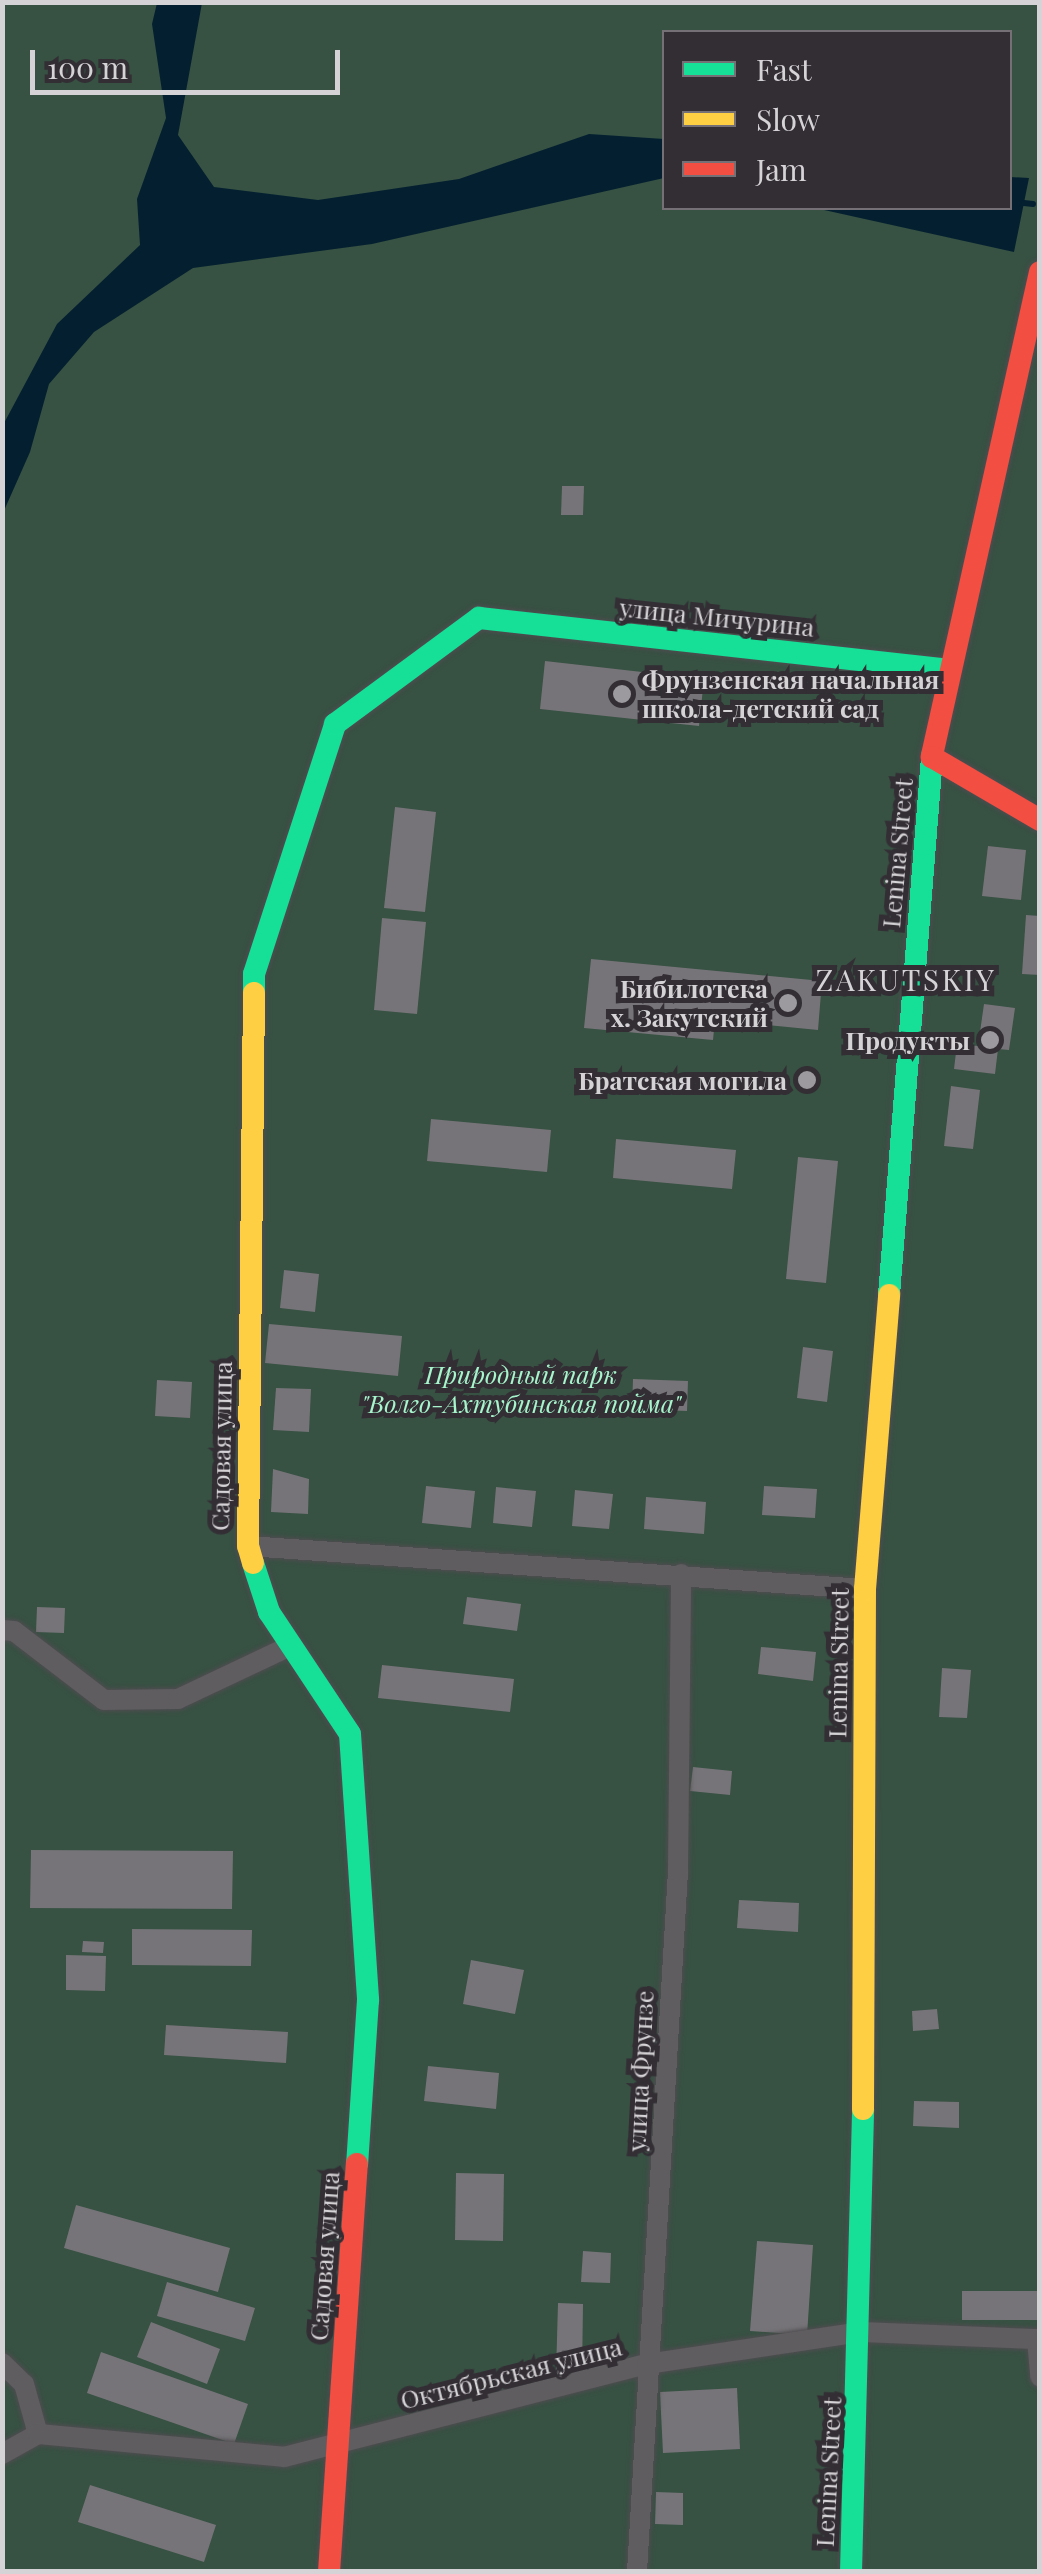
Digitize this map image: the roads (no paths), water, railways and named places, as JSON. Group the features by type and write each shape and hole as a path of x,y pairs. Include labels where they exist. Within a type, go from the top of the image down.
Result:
{"street":[{"name":"Lenina Street","path":"851,2572 862,2332 865,1588 932,757 948,670 1040,272"},
{"name":"улица Мичурина","path":"479,618 948,670"},
{"name":"Садовая улица","path":"328,2572 368,2000 350,1734 269,1612 248,1546 254,974 335,724 479,618"},
{"path":"932,757 1040,820"},
{"path":"248,1546 865,1588"},
{"name":"улица Фрунзе","path":"638,2572 678,1870 681,1574"},
{"path":"2,1630 14,1631 104,1700 178,1699 292,1646"},
{"name":"Октябрьская улица","path":"38,2434 284,2458 648,2364 862,2332 1038,2339"},
{"path":"1038,2339 1040,2377"},
{"path":"2,2363 24,2384 38,2434 6,2452"}],"water":[{"path":"157,3 202,3 178,135 214,187 318,200 459,179 589,134 662,139 662,178 372,244 193,268 94,332 49,384 30,452 3,513 3,425 57,324 140,245 137,199 166,118 152,24"},
{"path":"1012,177 1029,178 1014,252 824,210 1012,210"}],"waterway":[{"path":"1024,203 1033,204"}],"place":[{"name":"Фрунзенская начальная школа-детский сад","path":"622,694"},
{"name":"Бибилотека х. Закутский","path":"788,1003"},
{"name":"Продукты","path":"990,1040"},
{"name":"Братская могила","path":"807,1080"}],"district":[{"name":"ZAKUTSKIY","path":"906,979"}],"park label":[{"name":"Природный парк \"Волго-Ахтубинская пойма\"","path":"521,1390"}]}
